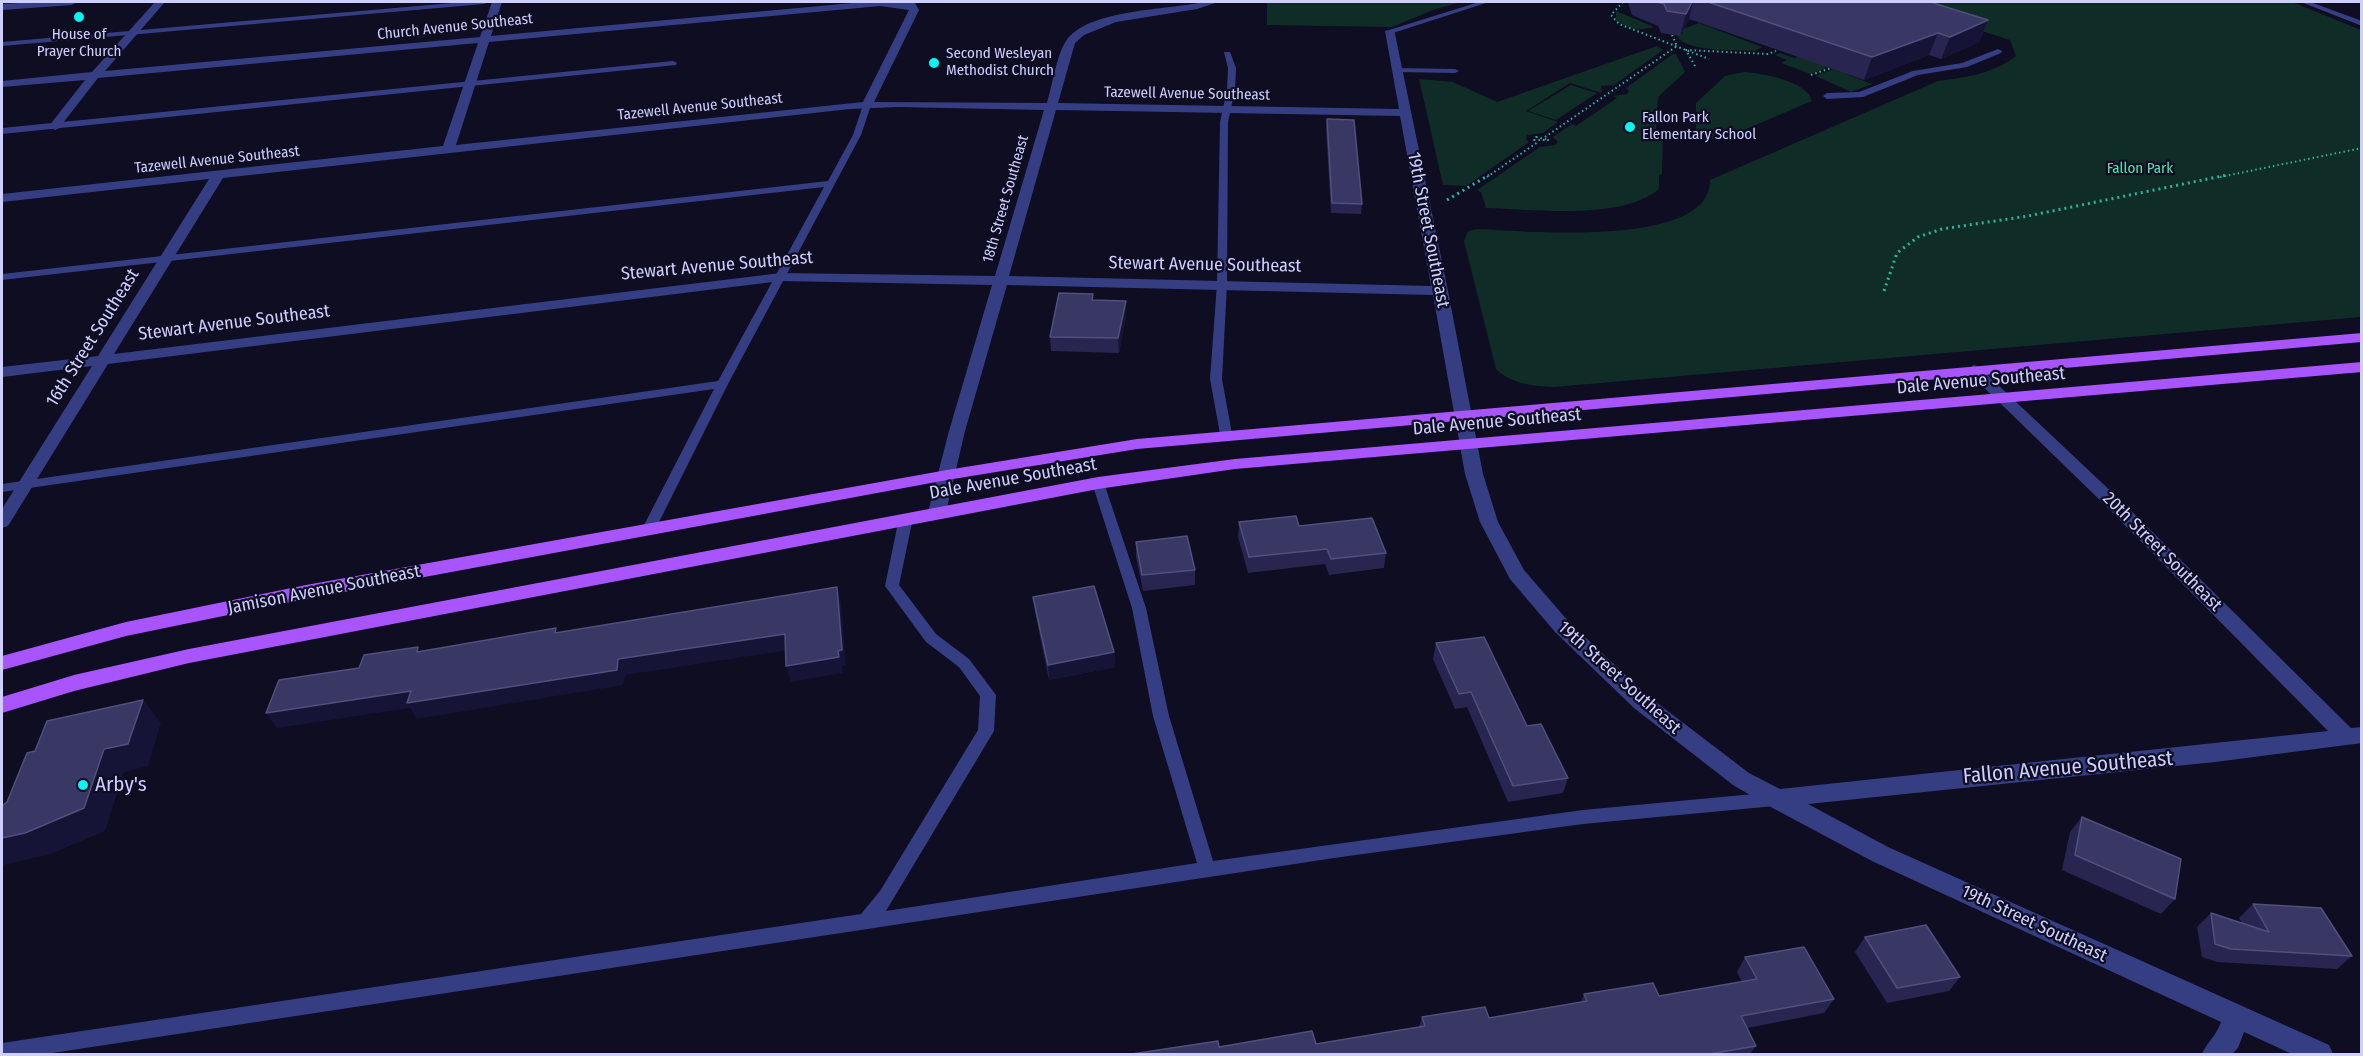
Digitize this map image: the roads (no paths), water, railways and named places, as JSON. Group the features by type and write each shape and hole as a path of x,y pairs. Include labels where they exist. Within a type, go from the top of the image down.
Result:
{"main road":[{"name":"Dale Avenue Southeast","path":"649,529 947,475 1137,444 1226,434 2361,337"},
{"name":"Dale Avenue Southeast","path":"2,705 74,683 189,656 1098,483 1235,464 2361,367"},
{"name":"Jamison Avenue Southeast","path":"2,663 149,624 306,592 649,529"}],"street":[{"path":"2,7 72,2"},
{"path":"55,126 94,75 160,2"},
{"path":"448,150 497,2"},
{"path":"763,2 764,13"},
{"name":"18th Street Southeast","path":"938,512 1000,280 1070,42 1082,29 1112,20 1180,11 1213,2"},
{"name":"Church Avenue Southeast","path":"2,84 764,13 880,3 915,3"},
{"path":"867,105 914,10 915,3"},
{"name":"19th Street Southeast","path":"1390,31 1441,291 1462,414 1488,522 1517,574 1562,627 1641,702 1710,757 1775,799 1880,854 2320,1054"},
{"name":"Tazewell Avenue Southeast","path":"2,198 867,105 1406,113"},
{"name":"16th Street Southeast","path":"2,522 218,175"},
{"name":"Stewart Avenue Southeast","path":"2,372 781,277 1222,284 1441,291"},
{"name":"20th Street Southeast","path":"1974,370 2354,736"},
{"name":"Fallon Avenue Southeast","path":"1775,799 1926,781 2105,766 2354,736"},
{"path":"2215,1054 2229,1039 2235,1016"}],"lane":[{"path":"2,44 484,2"},
{"path":"1390,31 1485,2"},
{"path":"2305,2 2361,24"},
{"path":"1827,96 1860,95 1916,73 1965,65 1998,51"},
{"path":"1226,434 1216,379 1222,284 1226,110 1231,90 1232,68 1227,54"},
{"path":"2,131 674,63"},
{"path":"1398,70 1455,70"},
{"path":"649,529 722,384 857,135 867,105"},
{"path":"2,277 832,183"},
{"path":"2,488 722,384"},
{"path":"1098,483 1139,608 1161,716 1207,869"},
{"path":"866,922 886,897 986,731 988,695 964,663 931,638 892,586 906,518"},
{"path":"2,1052 1207,869 1585,815 1670,806 1775,799"}],"place":[{"name":"House of Prayer Church","path":"79,17"},
{"name":"Second Wesleyan Methodist Church","path":"934,63"},
{"name":"Fallon Park Elementary School","path":"1630,127"},
{"name":"Arby's","path":"83,785"}],"park label":[{"name":"Fallon Park","path":"2140,169"}]}
